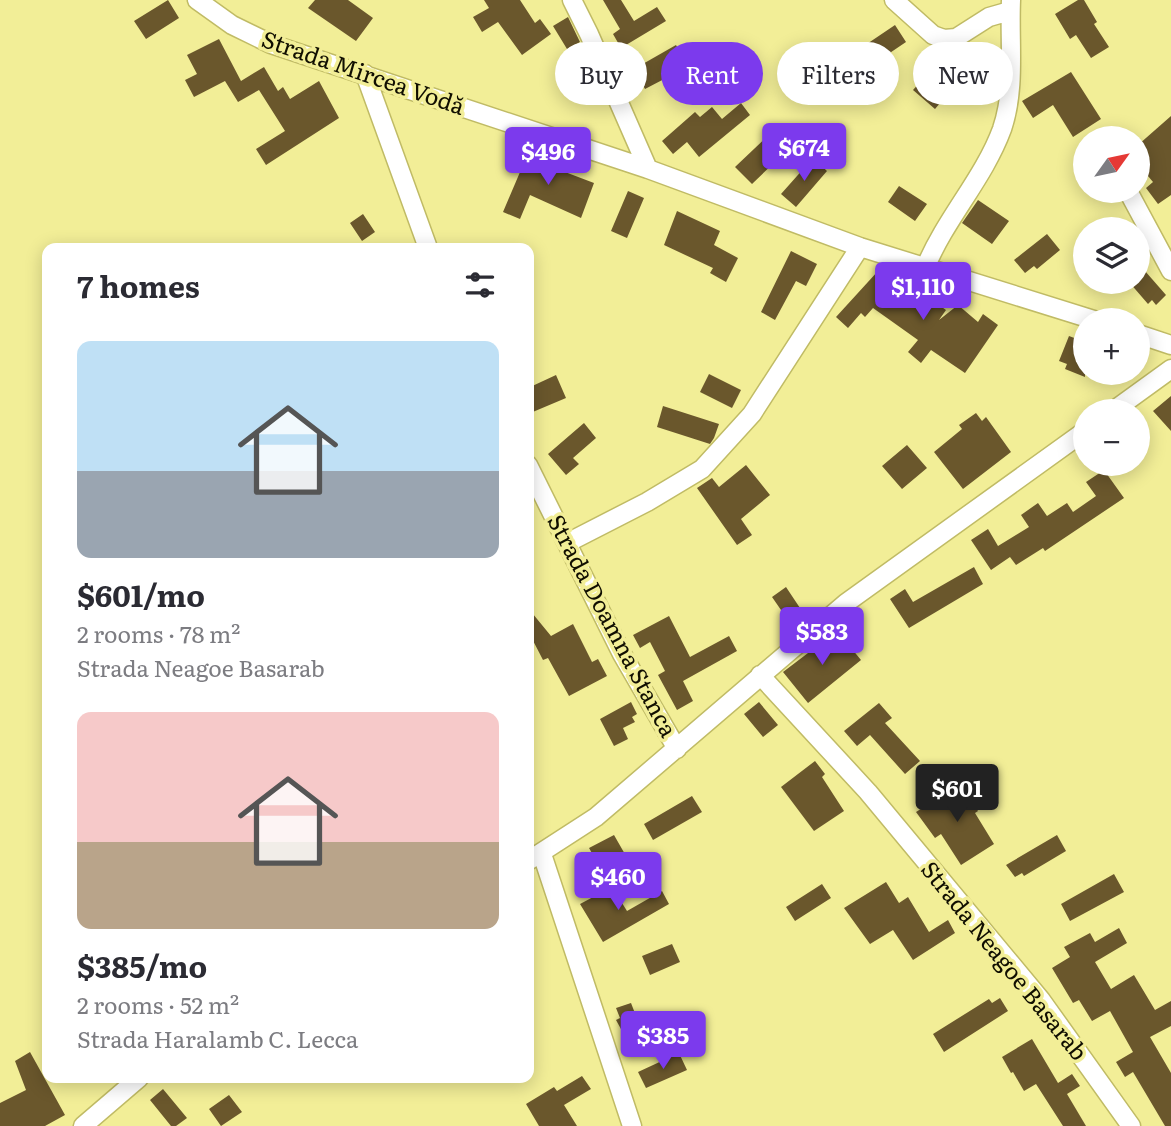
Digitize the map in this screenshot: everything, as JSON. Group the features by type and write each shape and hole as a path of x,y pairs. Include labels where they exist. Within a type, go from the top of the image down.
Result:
{"street":[{"name":"Strada Mircea Vodă","path":"197,0 232,25 271,44 648,169 860,247 1073,313"},
{"path":"572,0 648,169"},
{"path":"894,0 933,35 944,40 956,38 1010,5 1011,83 1001,130 938,239 926,266"},
{"path":"365,74 426,243"},
{"path":"1134,203 1171,271"},
{"path":"567,543 647,502 702,469 752,414 860,247"},
{"path":"1150,338 1171,345"},
{"path":"1130,399 1171,369"},
{"path":"632,1126 535,858 596,817 846,603 1073,440"},
{"name":"Strada Doamna Stanca","path":"534,477 622,654 677,749"},
{"name":"Strada Neagoe Basarab","path":"760,675 868,792 1041,1000 1131,1126"},
{"path":"83,1126 133,1083"}],"building":[{"path":"168,0 179,18 146,39 134,21"},
{"path":"315,0 348,0 373,18 356,41 308,8"},
{"path":"484,0 520,0 535,23 540,19 551,34 522,55 498,22 482,32 473,17 489,8"},
{"path":"603,0 621,0 634,21 657,7 666,21 631,42 618,42 613,34 620,29"},
{"path":"1078,0 1084,0 1097,22 1094,24 1109,47 1091,58 1076,35 1070,39 1055,14"},
{"path":"568,17 580,42 563,42 553,26"},
{"path":"895,25 906,42 899,47 899,42 870,42"},
{"path":"219,39 241,81 264,67 278,91 283,87 290,99 319,81 339,118 266,165 256,149 285,131 259,90 238,102 225,81 194,97 185,80 197,74 187,55"},
{"path":"661,54 661,81 647,88 647,62"},
{"path":"1071,72 1101,119 1090,126 1073,126 1073,137 1053,105 1033,118 1022,101"},
{"path":"739,105 742,105 750,115 699,157 687,142 673,154 662,141 695,112 700,117 712,107 722,119"},
{"path":"1171,116 1171,195 1158,204 1150,193 1150,185 1153,182 1150,178 1150,134"},
{"path":"774,130 787,144 776,154 779,158 752,184 735,167"},
{"path":"529,151 568,167 565,172 594,183 581,218 530,195 520,219 503,212"},
{"path":"813,158 827,171 796,207 781,194"},
{"path":"899,186 927,204 915,221 888,202"},
{"path":"628,191 644,198 627,238 611,231"},
{"path":"978,200 1009,221 992,244 962,223"},
{"path":"677,211 720,231 714,245 738,258 726,282 710,273 713,268 664,245"},
{"path":"363,214 375,232 362,241 350,223"},
{"path":"1047,234 1060,250 1037,269 1034,266 1025,273 1014,260"},
{"path":"791,251 817,264 806,286 796,281 775,320 761,312"},
{"path":"878,271 905,295 907,293 911,296 916,289 946,310 939,320 958,305 978,322 983,314 998,325 965,373 931,350 921,363 908,352 918,340 873,308 865,317 861,313 848,328 836,317"},
{"path":"1150,277 1166,295 1156,305 1152,300 1148,304 1139,294 1150,294"},
{"path":"1069,336 1073,338 1073,372 1065,369 1067,364 1059,361"},
{"path":"709,374 741,390 732,408 700,392"},
{"path":"556,375 566,398 534,411 534,385"},
{"path":"1171,396 1171,431 1153,411"},
{"path":"663,406 719,424 710,444 657,427"},
{"path":"976,413 982,421 986,417 1011,452 963,489 934,452 962,429 959,425"},
{"path":"584,423 596,438 573,458 579,464 566,475 548,454"},
{"path":"907,445 927,468 902,489 882,466"},
{"path":"746,465 770,495 741,519 752,535 737,545 697,488 712,478 719,487"},
{"path":"1095,476 1108,476 1124,498 1045,551 1043,548 1016,565 1010,557 991,570 971,540 988,529 998,546 1029,527 1021,515 1038,503 1047,516 1067,503 1073,512 1096,496 1086,482"},
{"path":"974,567 983,584 909,628 890,599 905,589 913,602"},
{"path":"786,587 804,614 790,623 772,597"},
{"path":"534,615 551,636 573,624 592,662 598,659 607,676 569,696 548,658 543,660 534,643"},
{"path":"669,616 690,657 729,636 737,651 683,681 693,701 677,710 658,675 665,671 650,642 640,648 633,635"},
{"path":"837,631 861,660 808,703 783,672"},
{"path":"631,702 637,714 632,717 635,722 623,728 628,739 614,746 600,719"},
{"path":"759,702 778,725 763,737 744,714"},
{"path":"879,703 892,718 885,723 920,761 905,774 870,735 857,746 844,731"},
{"path":"815,761 825,774 822,777 844,811 814,831 781,787"},
{"path":"961,784 994,844 961,865 941,834 935,838 916,812"},
{"path":"692,796 702,812 653,840 644,824"},
{"path":"614,835 626,856 601,869 589,848"},
{"path":"1057,835 1066,851 1024,876 1022,873 1015,877 1006,865"},
{"path":"1114,874 1124,892 1070,921 1061,904"},
{"path":"886,882 899,903 908,897 929,932 948,920 955,933 913,960 893,930 870,944 844,908"},
{"path":"822,884 831,898 795,921 786,907"},
{"path":"612,887 627,911 662,891 669,904 603,942 580,904"},
{"path":"1119,928 1127,943 1095,962 1111,989 1134,975 1155,1010 1171,1001 1171,1026 1150,1037 1171,1073 1171,1126 1165,1126 1133,1072 1125,1077 1116,1062 1133,1052 1110,1011 1092,1021 1079,1000 1073,1003 1052,968 1070,957 1064,947 1090,933 1095,942"},
{"path":"672,944 680,962 650,975 642,956"},
{"path":"1000,998 1008,1011 944,1052 933,1034 989,999 992,1003"},
{"path":"631,1003 643,1034 627,1040 616,1020 620,1018 616,1008"},
{"path":"1032,1039 1058,1083 1072,1074 1080,1086 1067,1094 1086,1126 1063,1126 1036,1084 1024,1091 1013,1072 1011,1073 1002,1057"},
{"path":"30,1052 42,1074 42,1083 47,1083 65,1115 45,1126 0,1126 0,1103 26,1090 15,1061"},
{"path":"679,1053 687,1070 646,1088 638,1072"},
{"path":"582,1076 591,1089 564,1105 577,1126 539,1126 526,1104 554,1087 557,1091"},
{"path":"163,1089 187,1118 176,1126 171,1126 150,1100"},
{"path":"229,1095 242,1112 221,1126 209,1109"}]}
